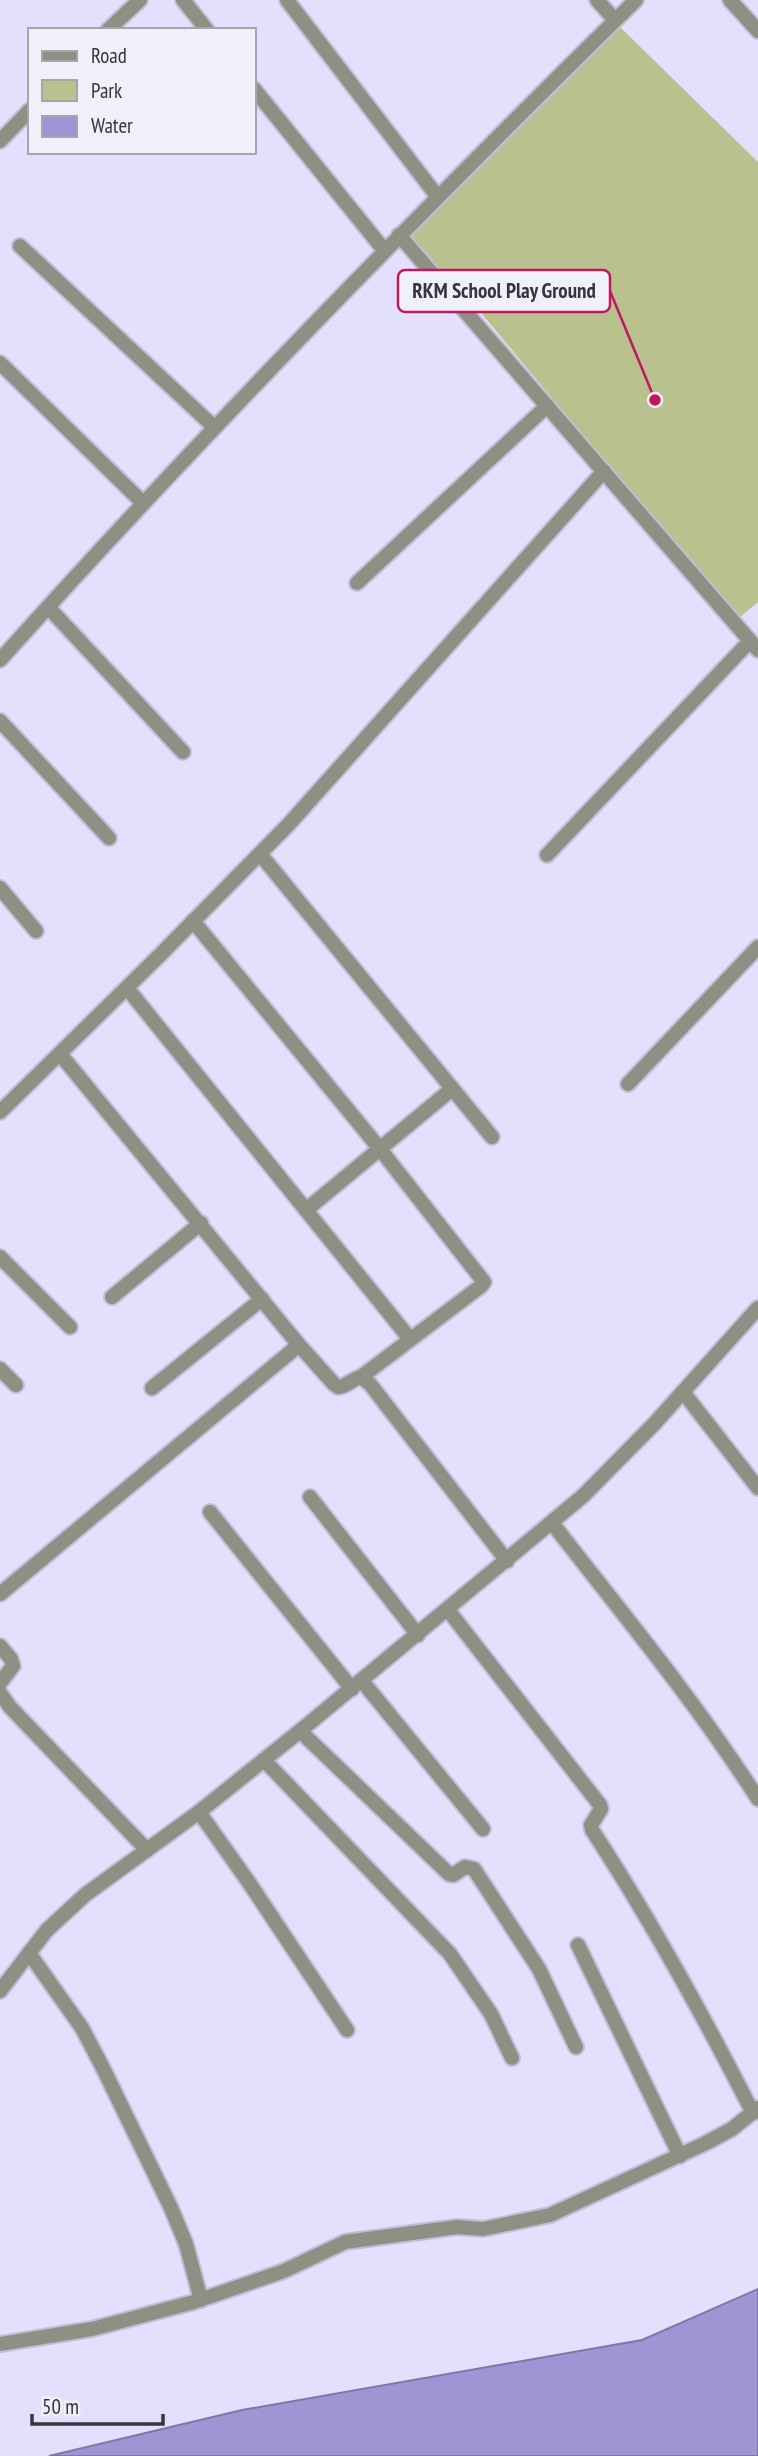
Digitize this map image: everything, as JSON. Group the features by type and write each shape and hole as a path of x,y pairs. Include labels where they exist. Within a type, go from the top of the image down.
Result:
{"street":[{"path":"110,28 140,0"},
{"path":"183,0 204,28"},
{"path":"287,0 438,196"},
{"path":"597,0 615,20"},
{"path":"0,660 214,427 384,250 636,0"},
{"path":"730,0 758,31"},
{"path":"256,91 384,250"},
{"path":"0,141 28,112"},
{"path":"400,235 754,645 547,855"},
{"path":"20,246 214,427"},
{"path":"0,363 143,503"},
{"path":"357,583 547,406"},
{"path":"0,1112 260,853 604,471"},
{"path":"48,607 183,752"},
{"path":"0,721 109,838"},
{"path":"260,853 492,1137"},
{"path":"0,888 36,931"},
{"path":"60,1054 299,1345 338,1387 361,1377 481,1286 484,1282 380,1149 193,921"},
{"path":"628,1084 758,947"},
{"path":"127,988 411,1339"},
{"path":"306,1210 452,1089"},
{"path":"112,1297 201,1223"},
{"path":"0,1257 70,1327"},
{"path":"152,1388 262,1299"},
{"path":"0,1991 47,1930 85,1895 198,1812 300,1731 552,1523 615,1466 758,1308"},
{"path":"0,1594 299,1345"},
{"path":"0,1370 16,1385"},
{"path":"361,1377 370,1384 507,1561"},
{"path":"683,1392 758,1488"},
{"path":"310,1497 418,1635"},
{"path":"210,1512 482,1829"},
{"path":"552,1523 695,1708 758,1799"},
{"path":"0,2344 92,2329 201,2300 284,2271 345,2242 457,2227 491,2228 550,2215 680,2156 732,2129 756,2110 620,1872 592,1830 591,1825 601,1809 600,1805 448,1611"},
{"path":"0,1646 11,1659 13,1666 0,1683"},
{"path":"0,1693 10,1707 147,1850"},
{"path":"300,1731 449,1874 465,1867 474,1868 539,1969 576,2047"},
{"path":"264,1759 450,1954 491,2014 512,2058"},
{"path":"198,1812 264,1905 346,2030"},
{"path":"578,1945 680,2156"},
{"path":"29,1953 82,2028 103,2068 171,2208 186,2244 201,2300"}],"green space":[{"path":"619,26 758,162 758,602 733,623 624,485 482,314 406,236 508,129 577,69"}],"water":[{"path":"758,2289 758,2456 49,2456 242,2410 642,2340"}],"place":[{"name":"RKM School Play Ground","path":"655,400"}]}
